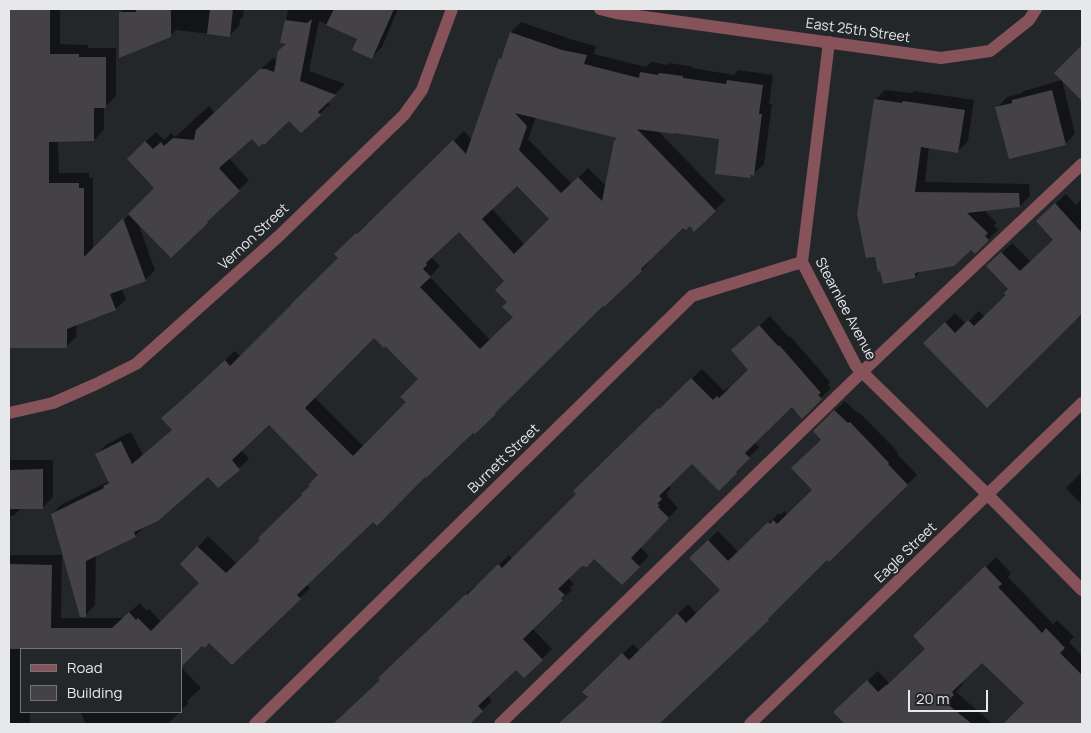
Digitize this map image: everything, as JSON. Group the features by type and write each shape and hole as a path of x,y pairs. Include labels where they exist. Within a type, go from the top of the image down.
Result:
{"street":[{"name":"Vernon Street","path":"9,412 53,403 136,364 280,235 404,115 422,90 452,9"},
{"name":"East 25th Street","path":"600,9 616,13 941,58 990,51 1029,20 1036,9"},
{"name":"Stearnlee Avenue","path":"828,42 802,262 856,366 1082,590"},
{"path":"500,724 862,372 1082,164"},
{"name":"Burnett Street","path":"255,724 692,296 802,262"},
{"name":"Eagle Street","path":"756,722 1082,403"}],"building":[{"path":"9,9 50,9 50,54 79,54 79,57 106,57 106,108 94,108 94,141 49,142 49,183 79,183 79,188 84,188 84,257 123,218 146,281 110,294 116,310 67,329 67,348 9,348"},
{"path":"136,9 171,9 171,37 119,58 119,12 136,12"},
{"path":"210,9 233,9 230,37 207,34"},
{"path":"334,9 394,9 372,59 352,50 357,39 326,25"},
{"path":"312,19 300,81 336,95 318,112 321,115 301,133 289,121 264,145 263,143 259,147 252,139 219,168 240,191 171,258 128,214 154,188 127,159 145,141 153,149 161,142 164,146 173,138 194,140 196,130 260,69 274,72 278,51 286,44 280,43 285,20 307,23"},
{"path":"510,32 562,50 587,55 584,64 639,78 640,72 658,75 659,73 726,84 727,80 763,85 759,114 762,114 754,176 751,175 750,178 715,174 719,139 637,129 716,211 694,232 690,226 686,230 683,228 641,269 642,271 603,306 475,434 473,433 425,477 377,526 373,522 297,595 301,599 232,665 209,643 205,648 202,646 182,666 182,648 9,649 9,564 52,565 51,628 112,628 129,612 151,631 199,583 180,564 197,546 226,573 260,540 258,538 310,486 308,485 318,475 269,425 232,460 240,470 218,488 208,477 158,521 134,532 136,537 86,561 86,617 80,617 51,514 104,488 103,486 109,483 95,454 121,441 132,464 172,430 161,418 225,360 230,366 338,258 334,254 453,140 466,154 499,58 501,59","holes":["515,113 617,138 614,141 602,201 578,177 561,193 519,150 527,126","517,186 549,219 514,254 482,219","459,232 504,281 495,290 507,302 502,307 513,317 480,349 420,287 431,277 423,269 427,265 426,263","374,338 384,348 385,346 418,379 400,397 406,402 353,456 305,408"]},
{"path":"1082,45 1082,101 1054,73"},
{"path":"1052,90 1066,145 1009,159 995,107 1012,103 1012,100"},
{"path":"874,99 965,110 958,153 921,147 915,192 1019,193 1020,207 967,213 988,233 985,236 989,240 975,254 971,250 954,266 915,273 915,278 883,284 875,257 866,258 857,214"},
{"path":"1055,203 1082,233 1082,314 987,408 923,343 945,322 955,333 968,320 974,326 1006,295 1004,293 1008,289 986,266 1001,252 1020,271 1053,240 1036,221"},
{"path":"759,325 821,393 818,395 822,399 802,419 792,407 745,453 750,458 719,491 692,464 659,496 662,499 657,504 660,505 658,507 669,518 631,558 640,567 622,585 594,559 587,567 582,566 558,589 565,595 561,599 563,600 523,639 543,660 524,678 516,670 478,706 483,711 470,724 333,724 380,680 378,678 498,564 502,568 576,494 573,491 691,378 713,400 717,396 719,398 748,370 731,350"},
{"path":"834,410 848,423 850,422 908,485 829,562 827,560 769,620 659,724 558,724 588,697 582,692 622,653 629,660 677,613 686,623 720,590 689,558 708,540 728,561 768,522 770,524 773,520 777,524 812,490 791,468 821,440 813,431"},
{"path":"43,469 43,509 9,509 9,470"},
{"path":"985,566 1002,584 998,587 1042,633 1046,628 1065,648 1060,653 1082,675 1082,724 1003,724 1024,703 982,663 952,692 954,695 946,703 972,724 845,724 833,712 867,680 878,692 925,649 913,636"}]}
